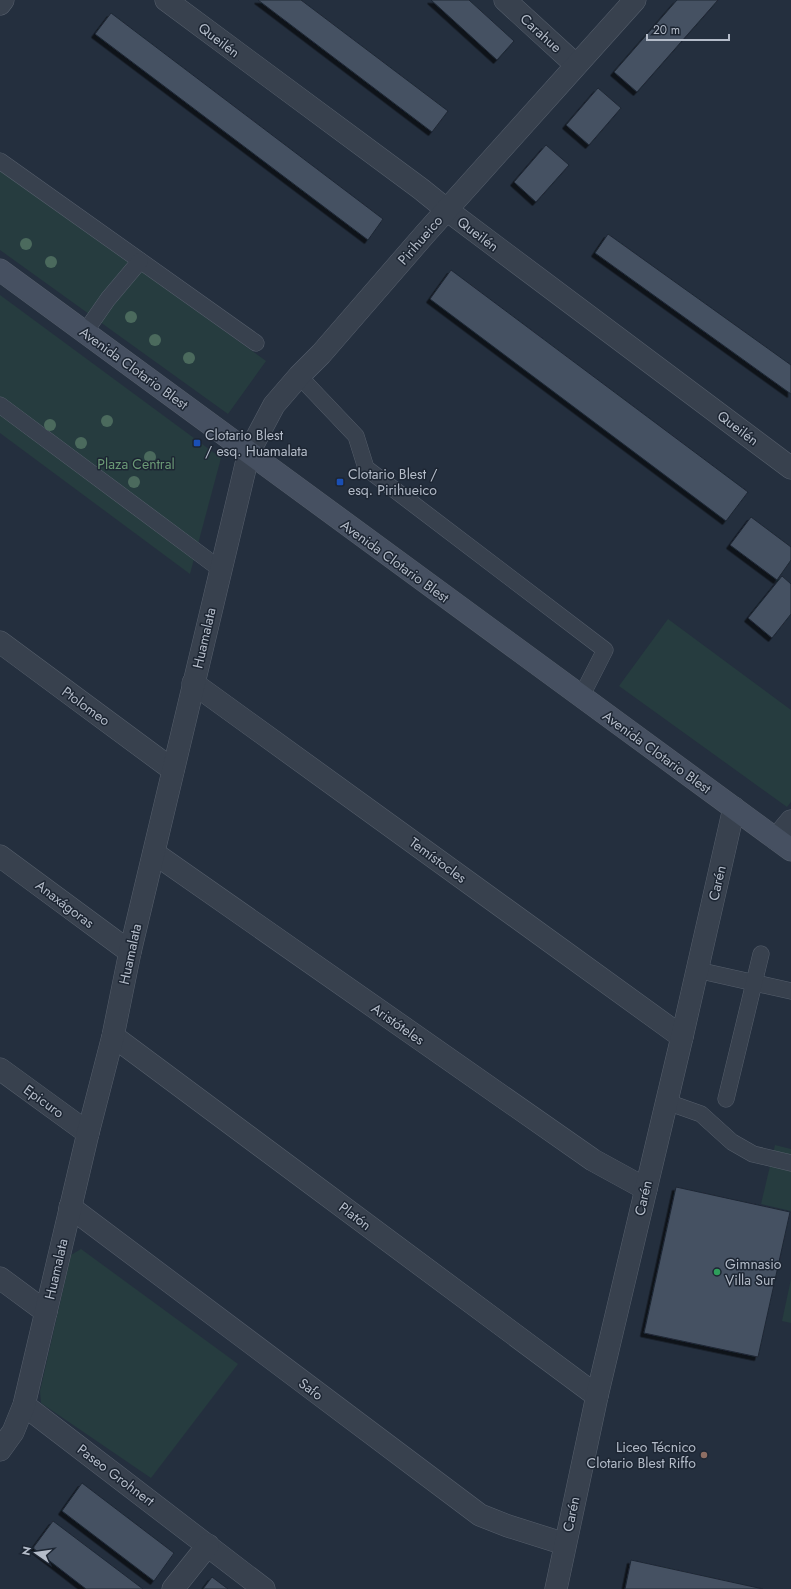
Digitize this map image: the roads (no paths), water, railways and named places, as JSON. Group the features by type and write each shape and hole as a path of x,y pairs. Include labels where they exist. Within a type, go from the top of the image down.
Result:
{"main road":[{"name":"Avenida Clotario Blest","path":"0,270 783,844"}],"street":[{"path":"0,4 3,0"},
{"name":"Queilén","path":"166,0 415,184 447,210 791,468"},
{"name":"Carahue","path":"505,0 576,65"},
{"name":"Pirihueico","path":"248,452 274,404 321,354 447,210 635,0"},
{"name":"Huamalata","path":"0,1450 13,1432 24,1405 88,1133 113,1036 130,952 248,452"},
{"name":"Ptolomeo","path":"0,642 173,770"},
{"name":"Temístocles","path":"193,683 682,1037"},
{"name":"Carén","path":"556,1589 597,1396 682,1037 734,808"},
{"path":"783,844 791,822"},
{"name":"Aristóteles","path":"154,853 586,1155 646,1189"},
{"name":"Anaxágoras","path":"0,856 130,952"},
{"name":"Platón","path":"113,1036 597,1396"},
{"name":"Epicuro","path":"0,1069 88,1133"},
{"name":"Safo","path":"70,1208 480,1515 508,1526 565,1544"},
{"path":"0,1278 46,1312"},
{"name":"Paseo Grohnert","path":"24,1405 264,1589"},
{"path":"173,1589 208,1545"}],"lane":[{"path":"0,161 256,343"},
{"path":"85,332 108,299 140,261"},
{"path":"299,376 356,436 366,468 605,650 581,697"},
{"path":"0,405 220,569"},
{"path":"726,1100 760,954"},
{"path":"697,970 791,991"},
{"path":"666,1102 701,1114 732,1142 753,1154 791,1163"}],"place":[{"name":"Clotario Blest / esq. Huamalata","path":"197,443"},
{"name":"Clotario Blest / esq. Pirihueico","path":"340,482"},
{"name":"Gimnasio Villa Sur","path":"717,1272"},
{"name":"Liceo Técnico Clotario Blest Riffo","path":"704,1455"}],"park label":[{"name":"Plaza Central","path":"136,464"}]}
